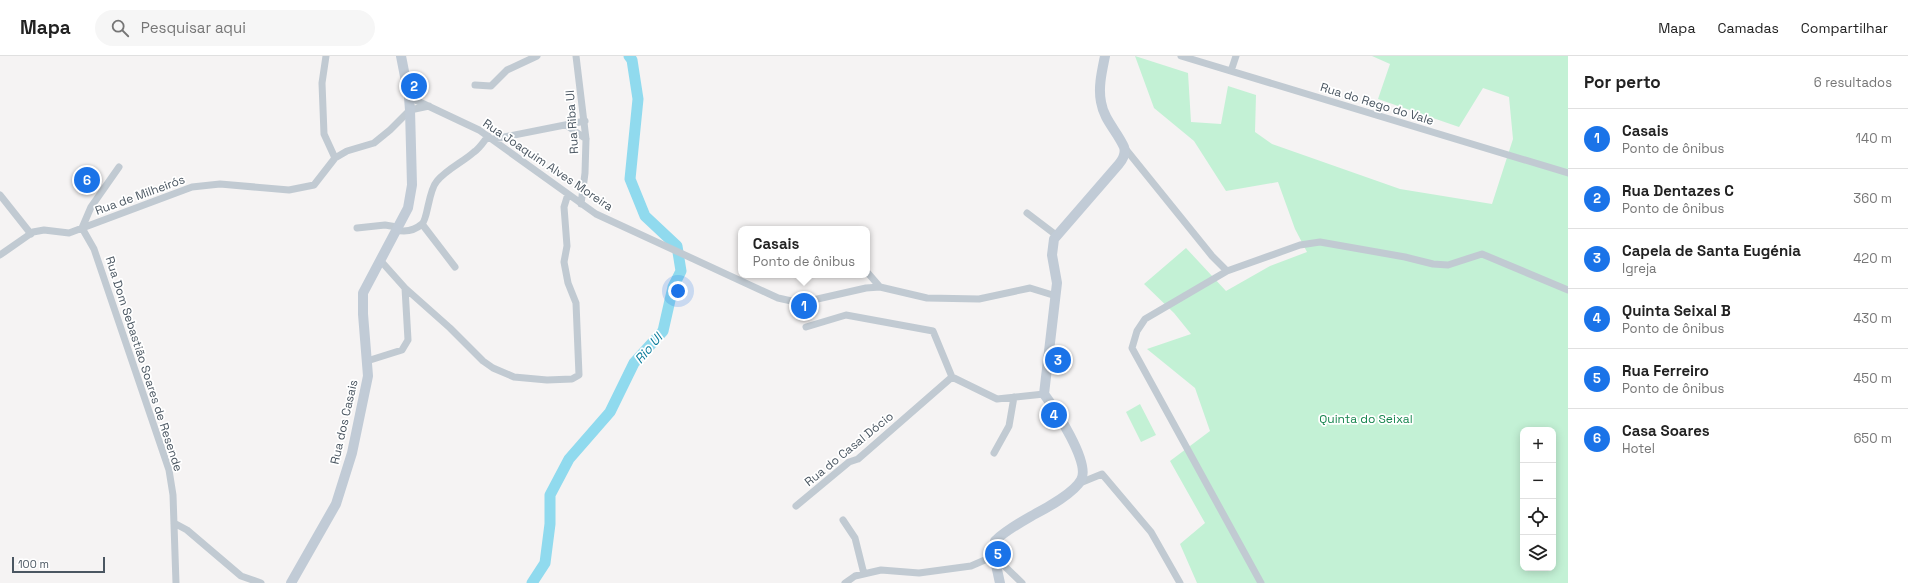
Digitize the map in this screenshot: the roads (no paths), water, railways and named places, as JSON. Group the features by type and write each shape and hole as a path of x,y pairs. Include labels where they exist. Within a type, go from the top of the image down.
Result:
{"street":[{"path":"326,56 322,83 324,134 335,158"},
{"name":"Rua dos Casais","path":"290,583 336,504 354,445 368,376 362,314 363,293 408,208 412,185 410,110 401,56"},
{"path":"475,85 491,86 507,70 537,56"},
{"name":"Rua Riba Ul","path":"576,56 586,139 582,204"},
{"path":"1105,56 1100,85 1101,103 1106,120 1124,147 1212,256 1227,271"},
{"name":"Rua do Rego do Vale","path":"1181,56 1568,173"},
{"path":"1231,71 1236,56"},
{"name":"Rua Joaquim Alves Moreira","path":"409,97 491,137 596,214 778,298 796,302 813,300 866,288 880,287 926,298 979,299 1030,288 1056,296"},
{"path":"410,110 429,106"},
{"name":"Rua de Milheirós","path":"0,255 30,234 44,230 69,233 192,187 220,184 289,190 314,185 335,158 348,151 374,143 390,130 410,110"},
{"path":"357,228 385,225 404,232 414,229 425,220 428,200 436,181 475,152 491,137 584,121"},
{"path":"566,125 586,139"},
{"path":"1080,483 1084,473 1082,461 1055,410 1044,394 1057,283 1052,255 1053,244 1056,235 1119,164 1124,155 1124,147"},
{"path":"82,228 91,207 120,167"},
{"path":"380,260 405,288 450,328 483,361 494,368 514,376 547,380 572,379 579,375 576,303 568,283 564,262 567,246 563,211 569,195 583,186"},
{"path":"0,195 30,234"},
{"path":"1027,213 1056,235"},
{"path":"422,224 456,267"},
{"name":"Rua Dom Sebastião Soares de Resende","path":"82,228 94,249 169,470 173,495 176,583"},
{"path":"1260,583 1132,348 1137,331 1145,319 1227,271 1300,246 1320,242 1405,256 1433,264 1448,265 1482,254 1568,290"},
{"path":"870,275 880,287"},
{"path":"367,361 402,350 408,340 405,288"},
{"path":"806,327 846,315 933,331 952,378 997,399 1044,394"},
{"name":"Rua do Casal Dócio","path":"796,506 849,462 858,459 952,378"},
{"path":"994,453 1009,426 1014,397"},
{"path":"1000,583 994,556 994,546 998,538 1055,503 1080,483 1102,474 1151,532 1180,583"},
{"path":"843,520 855,538 864,574"},
{"path":"174,523 187,530 245,580 261,583"},
{"path":"845,583 855,576 881,570 919,573 971,566 994,556"},
{"path":"994,556 1022,583"}],"waterway":[{"name":"Rio Ul","path":"532,583 545,563 550,524 550,495 569,459 610,412 634,363 663,331 673,287 681,271 677,246 645,216 630,179 638,99 632,60 629,56"}],"place":[{"name":"Rua Dentazes C","path":"414,86"},
{"name":"Casa Soares","path":"87,180"},
{"name":"Casais","path":"804,306"},
{"name":"Capela de Santa Eugénia","path":"1058,360"},
{"name":"Quinta Seixal B","path":"1054,415"},
{"name":"Rua Ferreiro","path":"998,554"}],"park label":[{"name":"Quinta do Seixal","path":"1366,419"}]}
